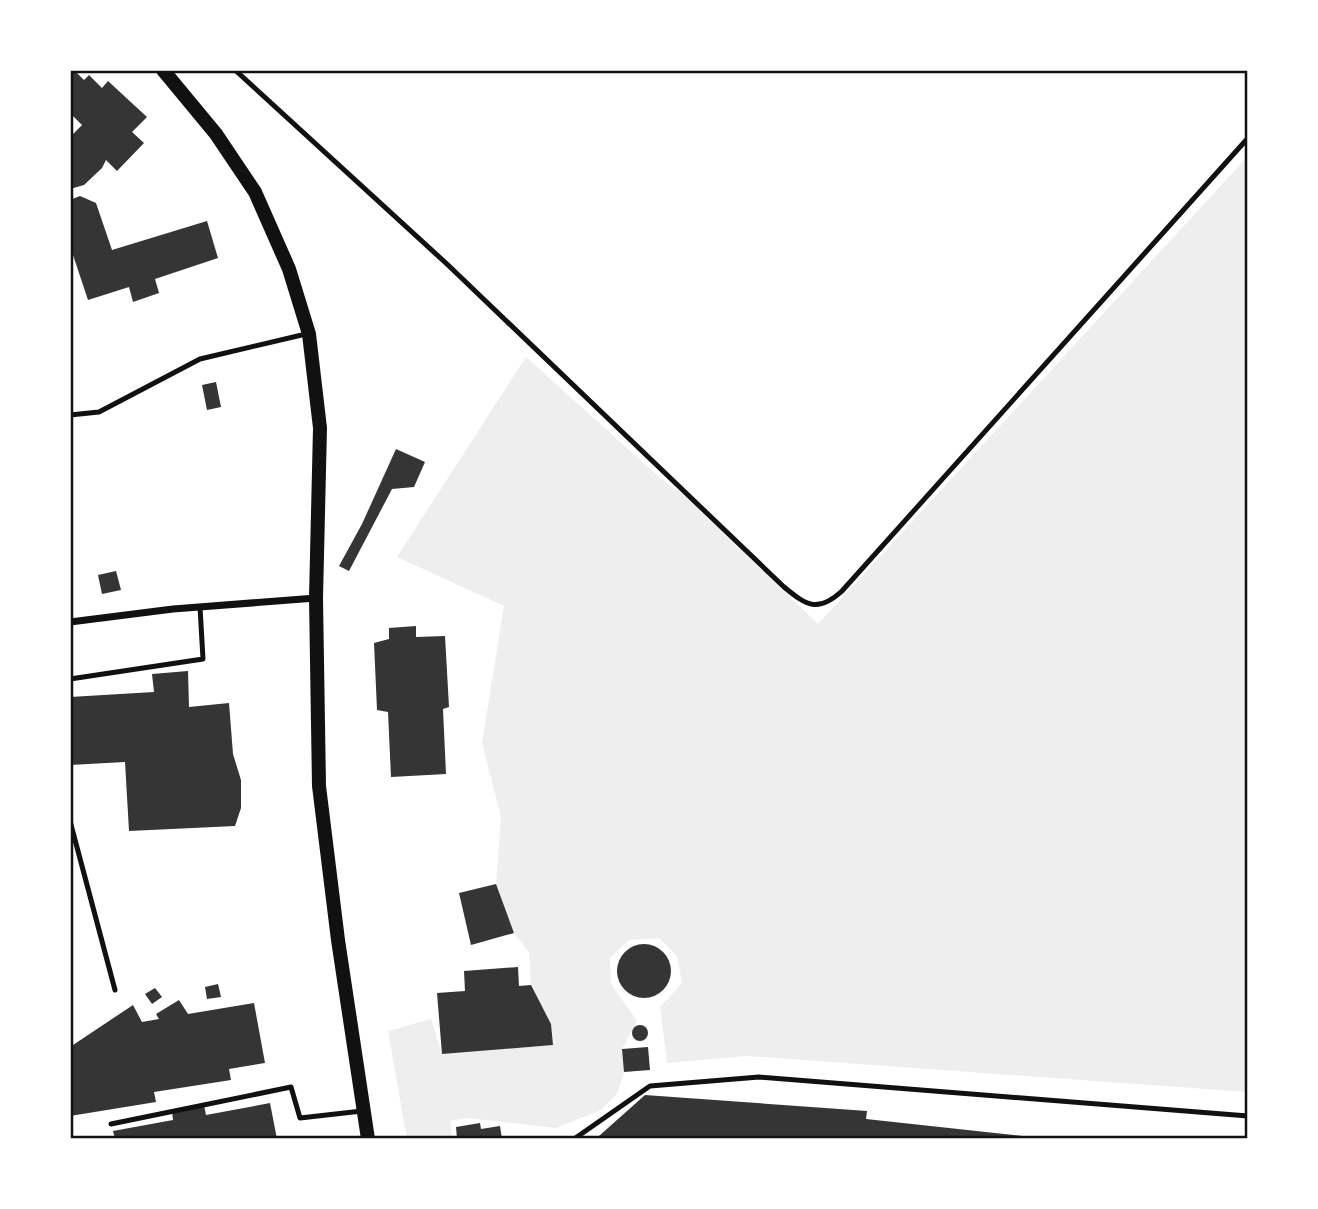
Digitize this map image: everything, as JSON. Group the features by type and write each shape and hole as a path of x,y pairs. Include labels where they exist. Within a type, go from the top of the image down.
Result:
{"main road":[{"path":"163,70 216,134 255,192 289,269 309,334 320,428 316,598 319,786 368,1139"}],"street":[{"path":"70,622 200,607 316,598"}],"lane":[{"path":"235,70 448,265 784,587 802,602 809,604 829,603 842,591 1248,138"},
{"path":"70,415 99,412 200,359 309,334"},
{"path":"70,680 203,659 200,607"},
{"path":"70,821 115,990"},
{"path":"574,1139 650,1086 759,1077 1248,1116"},
{"path":"111,1124 290,1087 300,1118 362,1111"}],"shaded area":[{"path":"1248,156 1248,1092 747,1056 667,1063 660,1007 682,983 677,956 659,938 629,940 610,958 611,984 637,1021 622,1049 624,1072 617,1094 601,1110 556,1128 467,1118 450,1121 452,1139 407,1139 388,1031 431,1019 442,1054 553,1045 551,1024 531,985 529,952 514,933 496,884 501,817 482,743 504,606 397,557 526,357 659,477 687,498 818,624"}],"building":[{"path":"70,70 74,70 84,80 89,75 102,88 108,81 147,117 132,132 144,143 117,171 106,160 102,168 84,185 70,189 70,137 82,125 70,113"},
{"path":"80,196 96,203 112,250 207,221 218,258 155,279 159,293 133,302 129,287 88,300 70,246 70,200"},
{"path":"216,382 221,407 207,410 202,385"},
{"path":"396,449 425,462 414,487 392,489 349,571 339,566 362,524"},
{"path":"116,571 121,590 102,594 98,575"},
{"path":"416,626 416,637 445,636 449,707 443,709 446,774 391,777 388,712 377,710 374,643 389,639 389,628"},
{"path":"188,671 189,707 229,703 233,754 241,780 241,808 235,826 129,831 125,762 70,765 70,697 154,692 152,674"},
{"path":"496,884 514,933 471,945 459,893"},
{"path":"644,944 663,952 671,971 663,990 644,998 625,990 617,971 625,952"},
{"path":"518,967 519,986 531,985 551,1024 553,1045 442,1054 437,993 465,991 464,971"},
{"path":"218,984 221,997 207,999 205,987"},
{"path":"155,988 162,997 152,1004 145,994"},
{"path":"179,1000 188,1014 254,1003 265,1063 229,1069 231,1080 154,1092 156,1102 70,1116 70,1047 133,1005 142,1022 159,1019 156,1014"},
{"path":"640,1025 648,1033 640,1041 632,1033"},
{"path":"648,1047 650,1070 624,1072 622,1049"},
{"path":"645,1095 867,1111 866,1119 1031,1139 599,1139 599,1136"},
{"path":"270,1103 277,1139 115,1139 113,1131 173,1120 172,1111 204,1105 206,1115"},
{"path":"480,1123 481,1129 500,1126 502,1139 457,1139 456,1127"}]}
